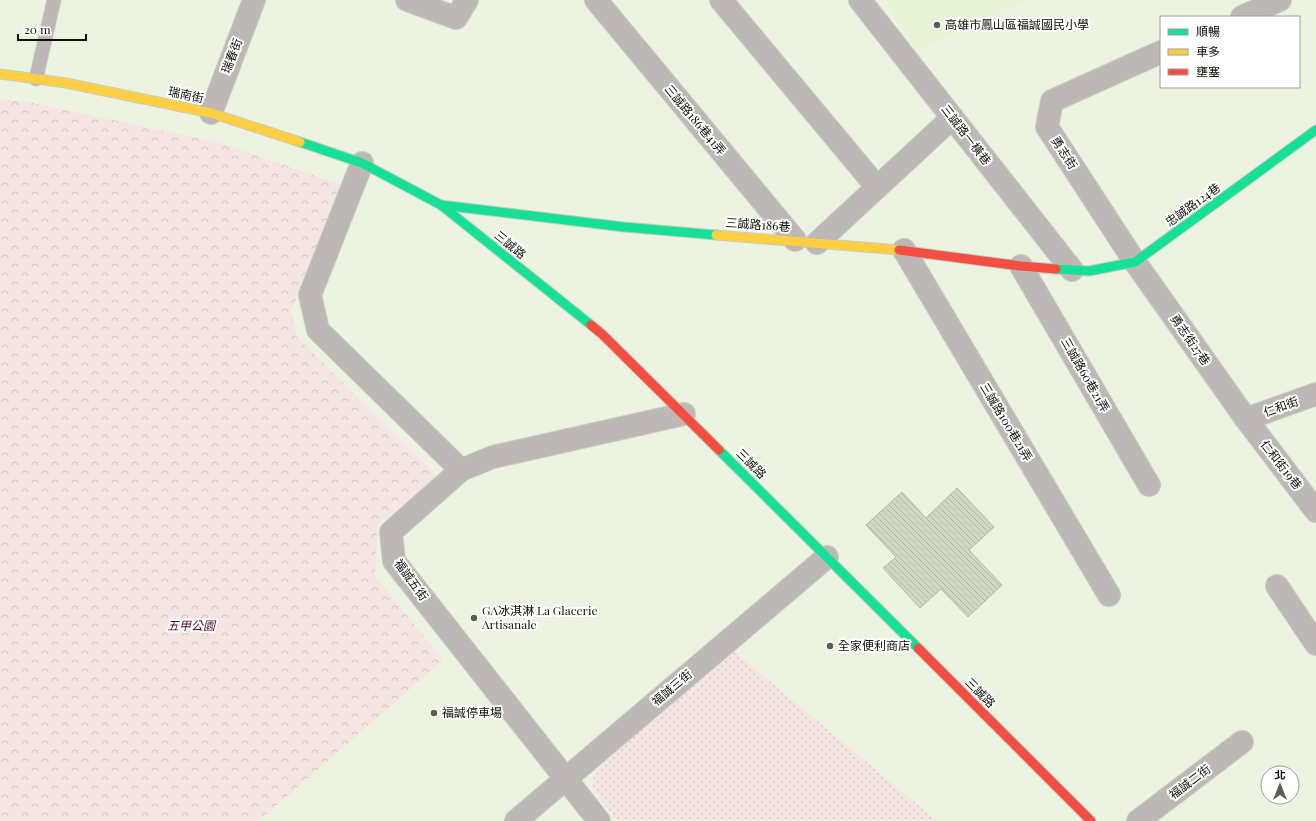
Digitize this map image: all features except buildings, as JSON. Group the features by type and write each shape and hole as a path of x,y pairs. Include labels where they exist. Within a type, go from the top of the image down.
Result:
{"street":[{"name":"瑞春街","path":"210,113 254,0"},
{"path":"408,0 456,18 467,0"},
{"name":"三誠路186巷41弄","path":"596,0 795,240"},
{"path":"721,0 877,187"},
{"name":"三誠路一橫巷","path":"860,0 1072,270"},
{"path":"1244,16 1280,0"},
{"name":"勇志街","path":"1135,262 1047,128 1052,101 1160,52"},
{"name":"瑞南街","path":"0,74 66,83 210,113 362,163"},
{"path":"817,243 952,118"},
{"name":"忠誠路124巷","path":"1072,270 1089,271 1135,262 1316,130"},
{"path":"362,163 310,295 318,330 461,470"},
{"name":"三誠路","path":"362,163 441,205 603,335 827,556 1090,821"},
{"name":"三誠路186巷","path":"441,205 624,227 904,250 1021,266 1072,270"},
{"name":"三誠路100巷21弄","path":"904,250 1109,595"},
{"name":"勇志街27巷","path":"1135,262 1246,419"},
{"name":"三誠路60巷21弄","path":"1021,266 1149,485"},
{"name":"仁和街","path":"1246,419 1316,394"},
{"name":"福誠五街","path":"599,821 394,561 391,532 461,470 493,457 684,414"},
{"name":"仁和街19巷","path":"1246,419 1316,511"},
{"name":"福誠三街","path":"516,821 827,556"},
{"path":"1277,586 1316,644"},
{"name":"福誠二街","path":"1138,821 1242,742"}],"lane":[{"path":"36,79 54,0"}],"shaded area":[{"name":"高雄市鳳山區福誠國民小學","path":"884,0 1026,0 918,50"}],"green space":[{"name":"五甲公園","path":"0,99 33,103 221,143 341,185 291,312 297,337 438,477 378,525 375,576 443,660 259,821 0,821"},
{"path":"731,649 937,821 617,821 592,788 595,768"}],"traffic: fast":[{"path":"1056,269 1089,271 1135,262 1316,130"},
{"path":"300,142 362,163 441,205 591,325"},
{"path":"441,205 624,227 716,235"},
{"path":"719,450 918,648"}],"traffic: slow":[{"path":"0,74 66,83 211,113 300,142"},
{"path":"716,235 899,250"}],"traffic: jam":[{"path":"899,250 1021,266 1056,269"},
{"path":"591,325 603,335 719,450"},
{"path":"918,648 1091,821"}],"place":[{"name":"高雄市鳳山區福誠國民小學","path":"937,25"},
{"name":"GA冰淇淋 La Glacerie Artisanale","path":"474,618"},
{"name":"全家便利商店","path":"830,646"},
{"name":"福誠停車場","path":"434,713"}]}
